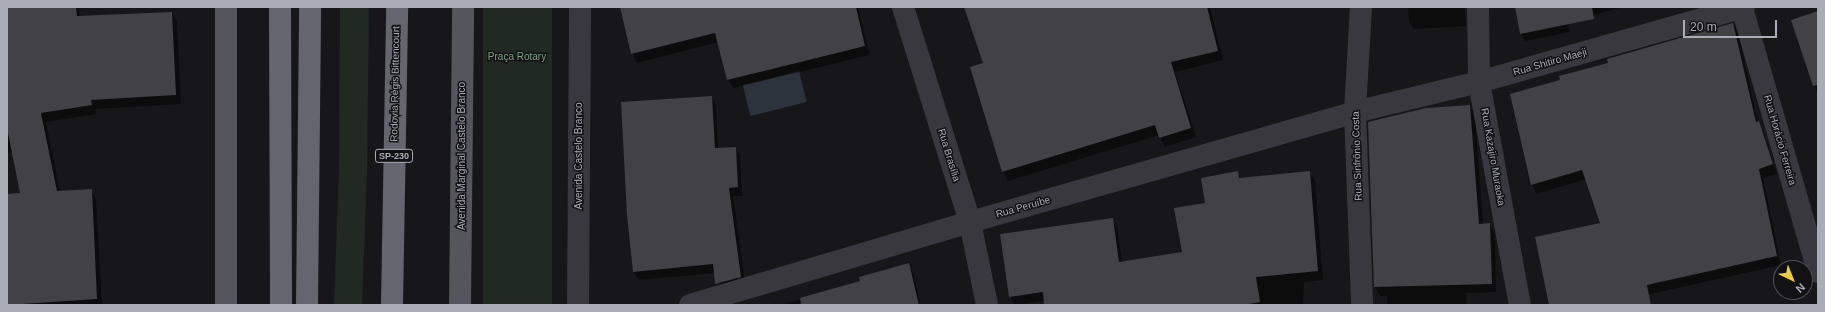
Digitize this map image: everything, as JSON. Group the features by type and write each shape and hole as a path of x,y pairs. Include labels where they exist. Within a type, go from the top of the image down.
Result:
{"highway":[{"path":"280,7 281,305"},
{"path":"307,305 310,7"},
{"name":"Rodovia Régis Bittencourt","path":"392,305 397,7"}],"main road":[{"path":"226,7 226,305"},
{"name":"Avenida Marginal Castelo Branco","path":"460,305 463,7"}],"street":[{"name":"Avenida Castelo Branco","path":"578,305 580,7"},
{"name":"Rua Brasília","path":"903,7 970,222 987,305"},
{"name":"Rua Sinfrônio Costa","path":"1361,7 1355,112 1362,305"},
{"name":"Rua Kazajiro Muraoka","path":"1478,7 1479,82 1520,305"},
{"name":"Rua Shitiro Maeji","path":"1355,112 1479,82 1743,7"},
{"name":"Rua Horácio Ferreira","path":"1743,7 1818,272"},
{"name":"Rua Peruíbe","path":"690,305 970,222 1355,112"}],"green space":[{"path":"340,7 369,7 367,171 362,305 334,305 339,168"},
{"name":"Praça Rotary","path":"483,7 552,7 552,305 483,305"}],"shaded area":[{"path":"799,71 807,102 750,116 743,85"}],"building":[{"path":"7,7 76,7 77,16 172,12 176,95 91,100 92,105 41,113 57,191 92,189 97,299 7,305 7,194 20,193 7,128"},
{"path":"620,7 856,7 865,46 727,80 715,33 631,54"},
{"path":"964,7 1207,7 1218,51 1171,62 1191,128 1159,138 1155,125 1002,172 970,67 983,63"},
{"path":"1515,7 1592,7 1594,19 1520,34"},
{"path":"1818,11 1818,85 1813,86 1791,20"},
{"path":"1733,23 1756,122 1759,121 1773,164 1759,169 1777,256 1647,285 1651,305 1549,305 1535,237 1600,223 1582,170 1531,185 1510,94 1560,80 1559,76 1608,63 1607,59"},
{"path":"712,96 715,148 736,147 738,187 729,188 741,277 715,284 713,264 633,272 627,215 621,102"},
{"path":"1470,105 1479,224 1490,223 1492,284 1374,287 1368,122 1426,108"},
{"path":"1238,171 1239,178 1310,171 1318,271 1256,277 1260,302 1243,305 1044,305 1043,292 1009,297 1000,234 1113,218 1119,262 1182,252 1174,208 1205,203 1201,178"},
{"path":"909,263 919,305 801,305 800,298 860,281 859,277"}]}
